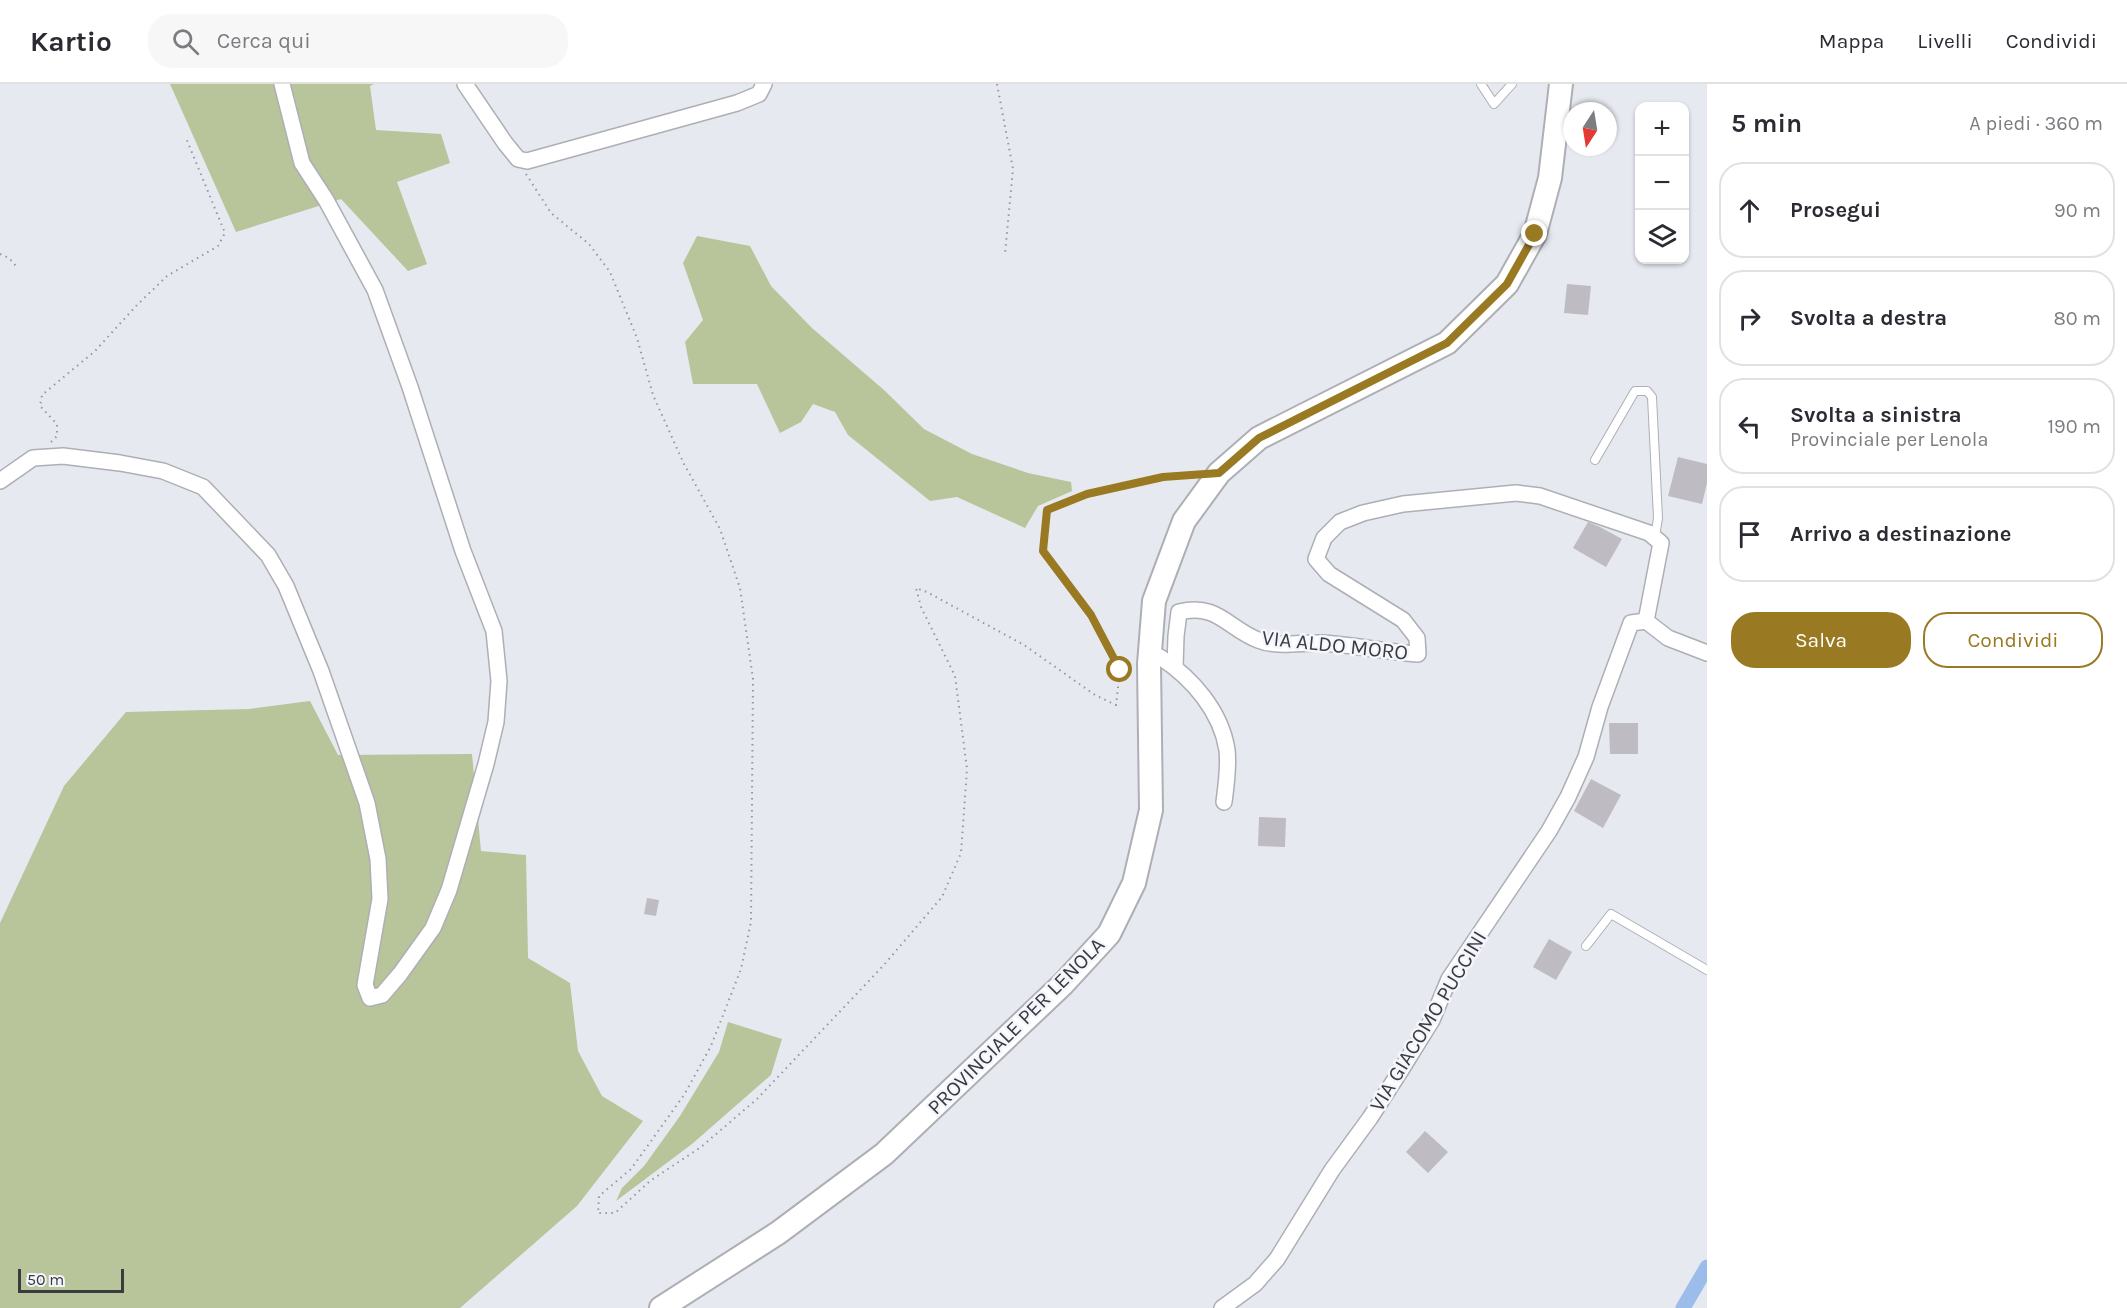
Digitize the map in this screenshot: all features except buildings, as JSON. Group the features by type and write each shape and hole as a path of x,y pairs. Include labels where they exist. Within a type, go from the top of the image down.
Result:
{"main road":[{"name":"PROVINCIALE PER LENOLA","path":"662,1308 778,1233 884,1154 1063,984 1109,934 1134,883 1151,810 1149,664 1154,601 1184,521 1219,473 1259,438 1447,343 1507,284 1535,234 1547,190 1561,84"}],"street":[{"path":"0,481 33,458 63,456 163,471 203,487 268,555 286,586 321,671 367,803 378,859 380,900 365,985 370,998 382,995 433,928 449,890 477,797 496,722 499,681 494,631 463,551 410,387 375,291 326,200 302,163 282,84"},
{"path":"465,84 505,143 518,159 527,161 737,103 759,94 764,84"},
{"name":"VIA ALDO MORO","path":"1175,667 1179,612 1195,608 1216,614 1260,641 1361,646 1418,654 1417,638 1403,620 1329,574 1316,559 1324,538 1340,522 1363,513 1403,504 1516,493 1540,496 1617,520 1654,537"},
{"path":"1654,537 1661,543 1646,621 1668,638 1707,653"},
{"name":"VIA GIACOMO PUCCINI","path":"1222,1308 1255,1284 1277,1259 1332,1170 1371,1118 1401,1070 1431,1020 1449,979 1549,831 1586,757 1600,707 1631,623 1646,621"},
{"path":"1149,664 1160,657 1175,667 1218,716 1227,751 1224,802"}],"lane":[{"path":"1480,84 1494,104 1512,84"},
{"path":"1595,460 1635,391 1647,392 1652,397 1658,518 1654,537"},
{"path":"1586,946 1611,914 1707,970"}],"path":[{"path":"997,84 1013,169 1005,254"},
{"path":"33,458 57,436 57,424 40,406 42,395 95,351 167,276 218,246 225,233 186,138"},
{"path":"518,159 530,183 551,213 589,244 610,272 637,338 653,395 684,464 720,530 740,588 753,679 751,922 741,969 711,1046 684,1095 631,1169 599,1196 598,1213 615,1213 650,1181 701,1147 757,1099 883,966 942,897 961,853 967,770 955,676 921,607 916,588 1024,645 1095,695 1116,705 1120,670 1091,615 1043,551 1047,510 1087,494 1163,477 1219,473"},
{"path":"0,254 9,258 17,267"}],"green space":[{"path":"170,84 374,84 370,86 376,130 441,134 450,163 397,182 427,264 408,271 341,199 236,232"},
{"path":"697,236 750,246 771,286 812,328 884,390 924,429 972,454 1028,473 1071,482 1072,491 1038,506 1025,528 957,497 930,501 848,435 835,412 813,404 801,422 780,433 757,384 693,384 685,342 703,320 683,263"},
{"path":"310,701 338,755 472,754 481,851 526,855 528,958 570,983 578,1051 602,1096 643,1121 577,1206 460,1308 0,1308 0,923 64,786 126,712 249,709"},
{"path":"728,1022 782,1039 771,1075 692,1144 616,1201 622,1188 644,1166 680,1116 719,1052"}],"waterway":[{"path":"1683,1308 1707,1267"}],"route":[{"path":"1120,670 1091,615 1043,551 1047,510 1087,494 1163,477 1219,473 1259,438 1447,343 1507,284 1535,234"}]}
